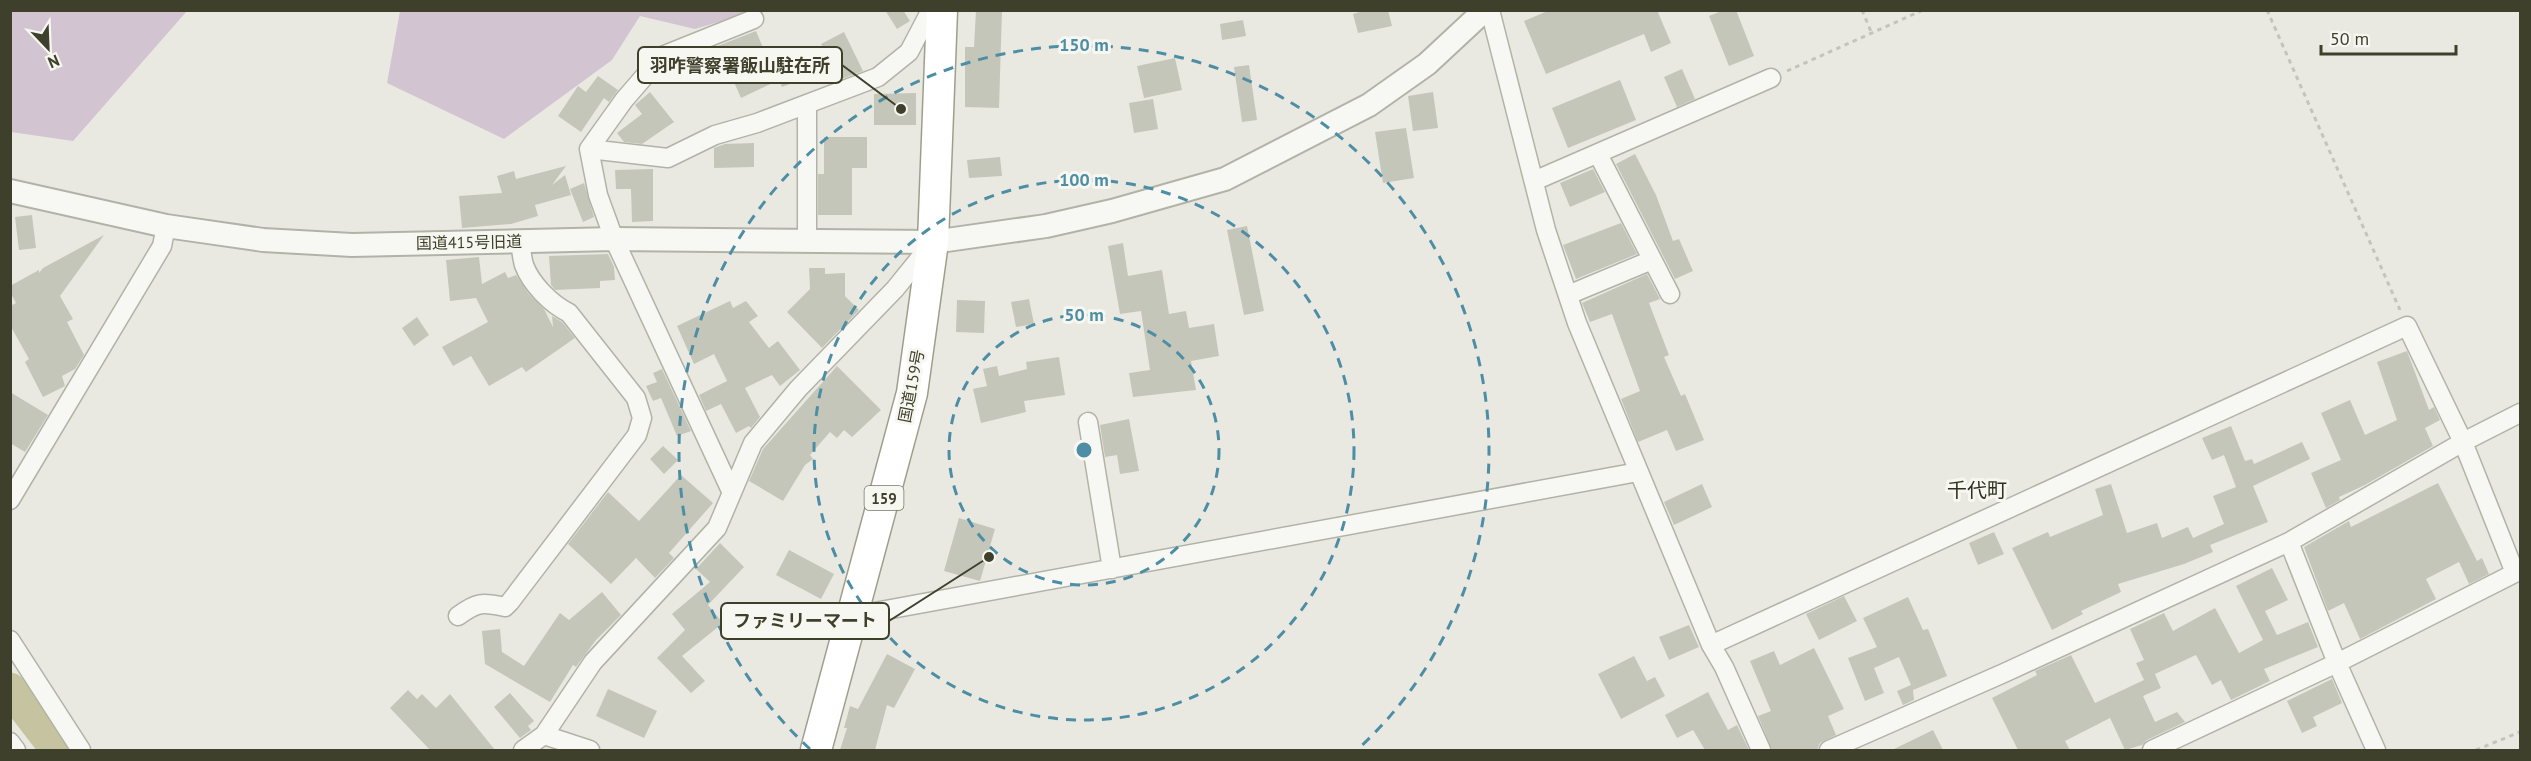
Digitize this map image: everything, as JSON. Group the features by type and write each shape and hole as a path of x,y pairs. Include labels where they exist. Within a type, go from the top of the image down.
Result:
{"highway":[{"name":"国道159号","path":"816,750 912,393 933,242 942,10"}],"street":[{"path":"589,149 668,159 716,135 878,77 909,52 931,10"},
{"name":"国道415号旧道","path":"10,191 166,226 263,240 352,245 614,239 933,242 1046,226 1112,211 1225,179 1369,105 1427,64 1485,10"},
{"path":"1490,10 1546,230 1577,323 1711,645 1724,667 1761,750"},
{"path":"732,493 614,239 598,195 589,149 624,100 662,56 754,19"},
{"path":"1534,182 1771,78"},
{"path":"807,104 807,241"},
{"path":"1598,154 1670,294"},
{"path":"10,500 162,246 166,226"},
{"path":"459,616 474,604 490,603 505,607 510,602 637,435 642,418 636,398 569,312 558,308 540,289 524,266 520,241"},
{"path":"550,741 593,662 717,528 753,443 798,389 895,289 933,242"},
{"path":"1568,295 1652,260"},
{"path":"1711,645 2407,326 2463,442 2515,573 2337,663 2152,750"},
{"path":"1829,750 1993,678 2289,542 2463,442 2520,413"},
{"path":"1088,422 1112,569"},
{"path":"853,616 1638,472"},
{"path":"2289,542 2337,663 2376,750"},
{"path":"13,651 81,750"},
{"path":"523,750 550,741 590,750"},
{"path":"10,742 16,750"}],"path":[{"path":"1862,10 1872,34"},
{"path":"1771,78 1923,10"},
{"path":"2267,10 2407,326"},
{"path":"2476,750 2520,732"}],"shaded area":[{"path":"11,10 187,11 73,141 11,132"},
{"path":"400,11 755,11 695,29 640,16 612,60 504,139 387,83"}],"building":[{"path":"885,10 903,10 910,21 897,29"},
{"path":"976,10 1002,10 999,108 965,107 965,47 974,47"},
{"path":"1366,10 1388,10 1392,26 1358,33 1353,14"},
{"path":"1550,10 1657,10 1671,43 1651,52 1644,34 1546,74 1524,21"},
{"path":"1724,10 1736,10 1754,56 1729,66 1709,16"},
{"path":"1243,20 1246,36 1222,40 1220,24"},
{"path":"756,31 769,62 789,55 798,81 782,87 779,80 741,98 730,73 718,79 705,51"},
{"path":"844,32 863,71 839,80 821,44"},
{"path":"1175,58 1182,90 1144,98 1137,66"},
{"path":"1249,65 1257,120 1242,122 1234,67"},
{"path":"1682,69 1695,99 1677,107 1664,77"},
{"path":"598,76 618,90 609,102 604,98 581,132 558,116 578,86 586,92"},
{"path":"1620,80 1636,120 1568,148 1552,108"},
{"path":"650,92 674,122 642,144 624,142 617,133 642,114 635,105"},
{"path":"1433,92 1438,128 1413,131 1408,96"},
{"path":"916,93 916,125 874,125 874,94"},
{"path":"1153,99 1158,129 1134,133 1129,103"},
{"path":"1406,128 1414,178 1383,183 1375,132"},
{"path":"824,137 867,137 867,168 852,168 852,215 818,215 818,174 824,174"},
{"path":"754,143 754,167 714,168 714,148 725,144"},
{"path":"1635,154 1656,195 1673,241 1679,239 1693,271 1675,279 1616,164"},
{"path":"1000,157 1002,176 969,178 967,160"},
{"path":"566,166 552,185 565,175 571,195 535,205 538,216 511,224 462,228 459,196 502,193 497,176 514,171 516,179"},
{"path":"653,169 653,221 632,222 631,189 616,189 615,170"},
{"path":"1593,169 1605,192 1570,207 1560,183"},
{"path":"584,183 594,217 583,222 570,189"},
{"path":"32,215 36,248 19,250 15,217"},
{"path":"1621,223 1637,254 1576,279 1563,245"},
{"path":"1247,226 1264,311 1244,315 1227,230"},
{"path":"104,235 60,296 73,319 67,322 84,355 75,369 62,376 65,386 43,397 25,362 29,359 10,325 10,306 16,303 10,292 10,286 39,270 39,273 43,268"},
{"path":"1123,243 1128,276 1162,270 1169,314 1186,311 1189,328 1214,324 1219,356 1191,361 1196,390 1133,397 1129,373 1150,370 1141,311 1120,314 1108,246"},
{"path":"608,254 614,267 615,280 600,281 600,288 555,290 551,285 549,256"},
{"path":"479,257 482,284 505,272 508,278 516,275 528,293 544,309 553,327 552,316 562,322 575,338 526,372 522,367 489,386 471,356 453,366 442,347 488,322 476,298 450,301 446,260"},
{"path":"809,268 825,268 825,274 845,273 845,296 859,310 822,348 787,312 810,289"},
{"path":"1647,274 1660,299 1649,303 1669,355 1664,357 1681,396 1685,394 1704,440 1676,451 1667,430 1638,442 1621,399 1640,391 1612,314 1590,322 1582,303"},
{"path":"1029,299 1034,324 1016,327 1011,302"},
{"path":"957,300 985,301 984,333 956,332"},
{"path":"730,301 733,308 746,301 758,316 749,322 769,348 778,341 800,370 780,386 772,375 745,388 760,417 751,428 749,426 736,433 721,404 706,411 699,395 727,381 714,354 694,364 677,326"},
{"path":"417,317 429,335 414,346 402,328"},
{"path":"2407,351 2429,410 2434,407 2440,420 2425,428 2433,446 2365,485 2339,497 2340,500 2326,508 2311,473 2341,460 2321,413 2350,400 2365,435 2397,420 2377,362"},
{"path":"1059,357 1065,395 1024,401 1026,412 981,423 973,389 987,386 983,369 997,366 999,376 1027,369 1026,362"},
{"path":"837,366 881,410 852,437 844,430 837,438 830,432 810,455 813,459 805,465 783,501 749,481 763,449"},
{"path":"662,369 691,431 677,436 661,398 653,401 646,386 657,382 653,373"},
{"path":"10,392 48,415 25,452 10,443"},
{"path":"1129,419 1139,471 1120,474 1117,455 1105,457 1100,425"},
{"path":"2231,426 2245,461 2252,459 2254,464 2302,442 2310,459 2253,486 2268,522 2210,545 2213,552 2184,564 2118,584 2121,592 2081,611 2083,614 2052,630 2012,548 2048,532 2050,537 2103,515 2095,489 2111,484 2127,533 2157,523 2162,538 2188,527 2193,538 2224,524 2213,496 2236,487 2224,455 2212,460 2202,438"},
{"path":"663,446 678,460 664,474 650,459"},
{"path":"681,475 713,503 669,553 674,558 655,578 636,558 611,584 568,544 608,492 639,521"},
{"path":"2438,483 2477,561 2482,558 2489,574 2469,584 2459,562 2426,579 2436,599 2360,639 2344,603 2328,611 2304,547 2349,521 2351,527"},
{"path":"1702,484 1712,507 1674,525 1664,502"},
{"path":"959,518 995,529 980,581 944,571"},
{"path":"1994,532 2004,554 1978,565 1969,543"},
{"path":"720,543 744,567 708,605 723,623 682,656 705,681 691,693 657,658 685,630 672,614 710,582 696,569"},
{"path":"789,550 834,574 821,599 776,575"},
{"path":"2272,568 2288,600 2265,611 2277,635 2308,622 2318,647 2264,669 2270,681 2231,700 2221,680 2212,685 2196,655 2155,674 2161,688 2143,696 2155,722 2177,712 2185,722 2147,740 2142,745 2125,750 2110,718 2065,741 2070,750 2018,750 1992,698 2037,675 2035,671 2071,655 2095,703 2144,680 2136,663 2144,660 2130,629 2164,613 2173,631 2215,608 2239,653 2263,640 2236,586"},
{"path":"602,592 621,615 596,640 576,667 573,665 550,702 485,664 482,631 500,629 502,652 524,666 560,613 569,620"},
{"path":"1844,596 1857,621 1819,640 1806,614"},
{"path":"1908,597 1923,630 1928,629 1947,676 1913,690 1914,700 1903,705 1897,691 1911,685 1899,657 1874,668 1884,693 1865,701 1848,658 1877,647 1863,618"},
{"path":"1689,625 1699,647 1669,660 1659,637"},
{"path":"1814,648 1844,709 1828,716 1836,735 1820,743 1817,750 1772,750 1758,716 1771,711 1750,661 1774,651 1780,665"},
{"path":"887,654 915,669 894,708 887,705 875,750 840,750 847,728 844,728 850,706 858,709"},
{"path":"1634,656 1647,681 1655,677 1665,696 1621,719 1598,674"},
{"path":"2332,679 2342,703 2313,717 2317,726 2302,733 2287,701"},
{"path":"608,689 657,711 644,738 596,716"},
{"path":"408,690 417,699 422,694 436,708 450,694 495,750 430,750 390,708"},
{"path":"1708,692 1728,730 1737,725 1749,750 1705,750 1693,730 1677,738 1665,715"},
{"path":"510,693 534,721 528,726 531,730 520,738 494,707"},
{"path":"1933,730 1943,750 1892,750"}],"waterway":[{"path":"10,689 57,750"}],"place":[{"name":"羽咋警察署飯山駐在所","path":"901,109"},
{"name":"ファミリーマート","path":"989,557"}],"district":[{"name":"千代町","path":"1977,490"}]}
